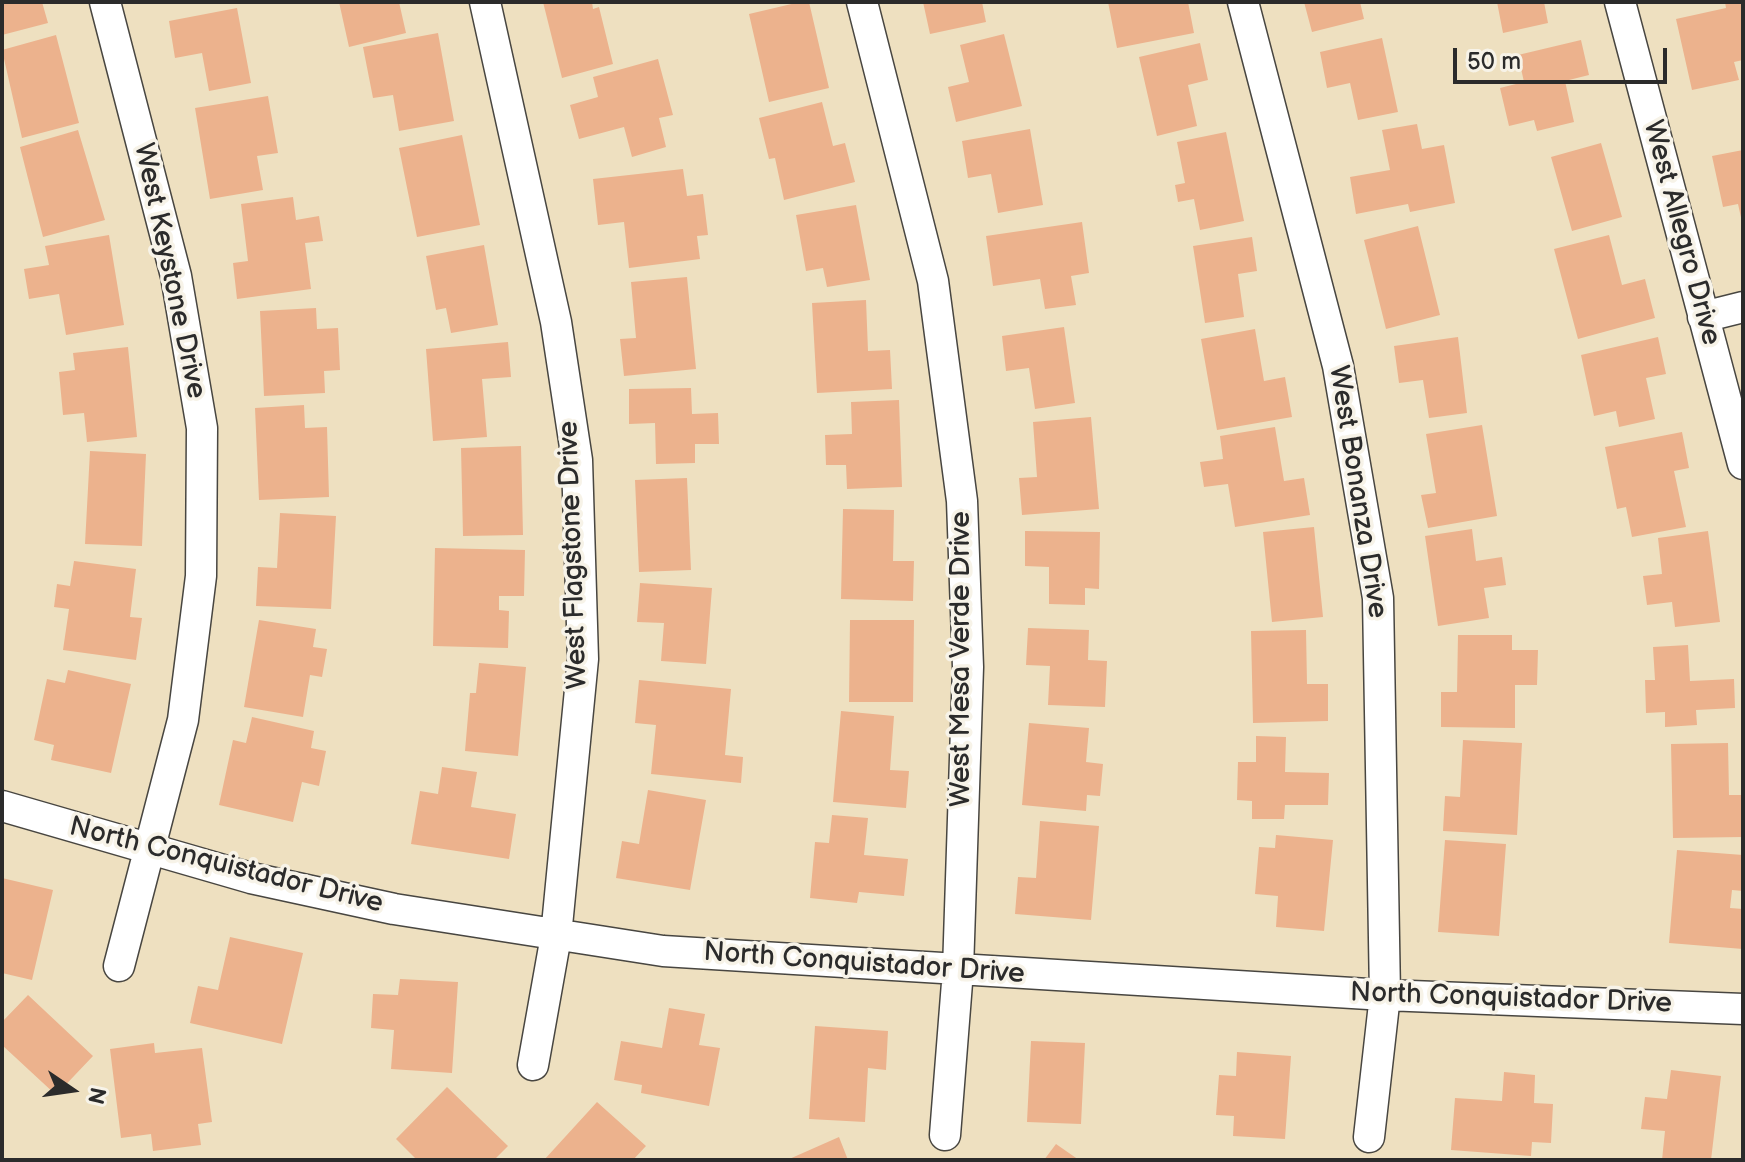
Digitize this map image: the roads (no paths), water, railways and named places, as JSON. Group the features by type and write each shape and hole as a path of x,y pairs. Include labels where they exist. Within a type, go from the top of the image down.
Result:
{"street":[{"name":"West Keystone Drive","path":"105,2 176,276 202,428 201,576 183,720 119,966"},
{"name":"West Flagstone Drive","path":"485,2 556,322 577,460 583,659 556,936 533,1065"},
{"name":"West Mesa Verde Drive","path":"862,2 933,281 962,501 968,667 958,970 945,1135"},
{"name":"West Bonanza Drive","path":"1243,2 1338,366 1378,598 1385,995 1369,1137"},
{"name":"West Allegro Drive","path":"1620,2 1743,464"},
{"path":"1703,317 1743,307"},
{"name":"North Conquistador Drive","path":"2,806 251,878 394,909 663,951 1385,995 1743,1009"}]}
